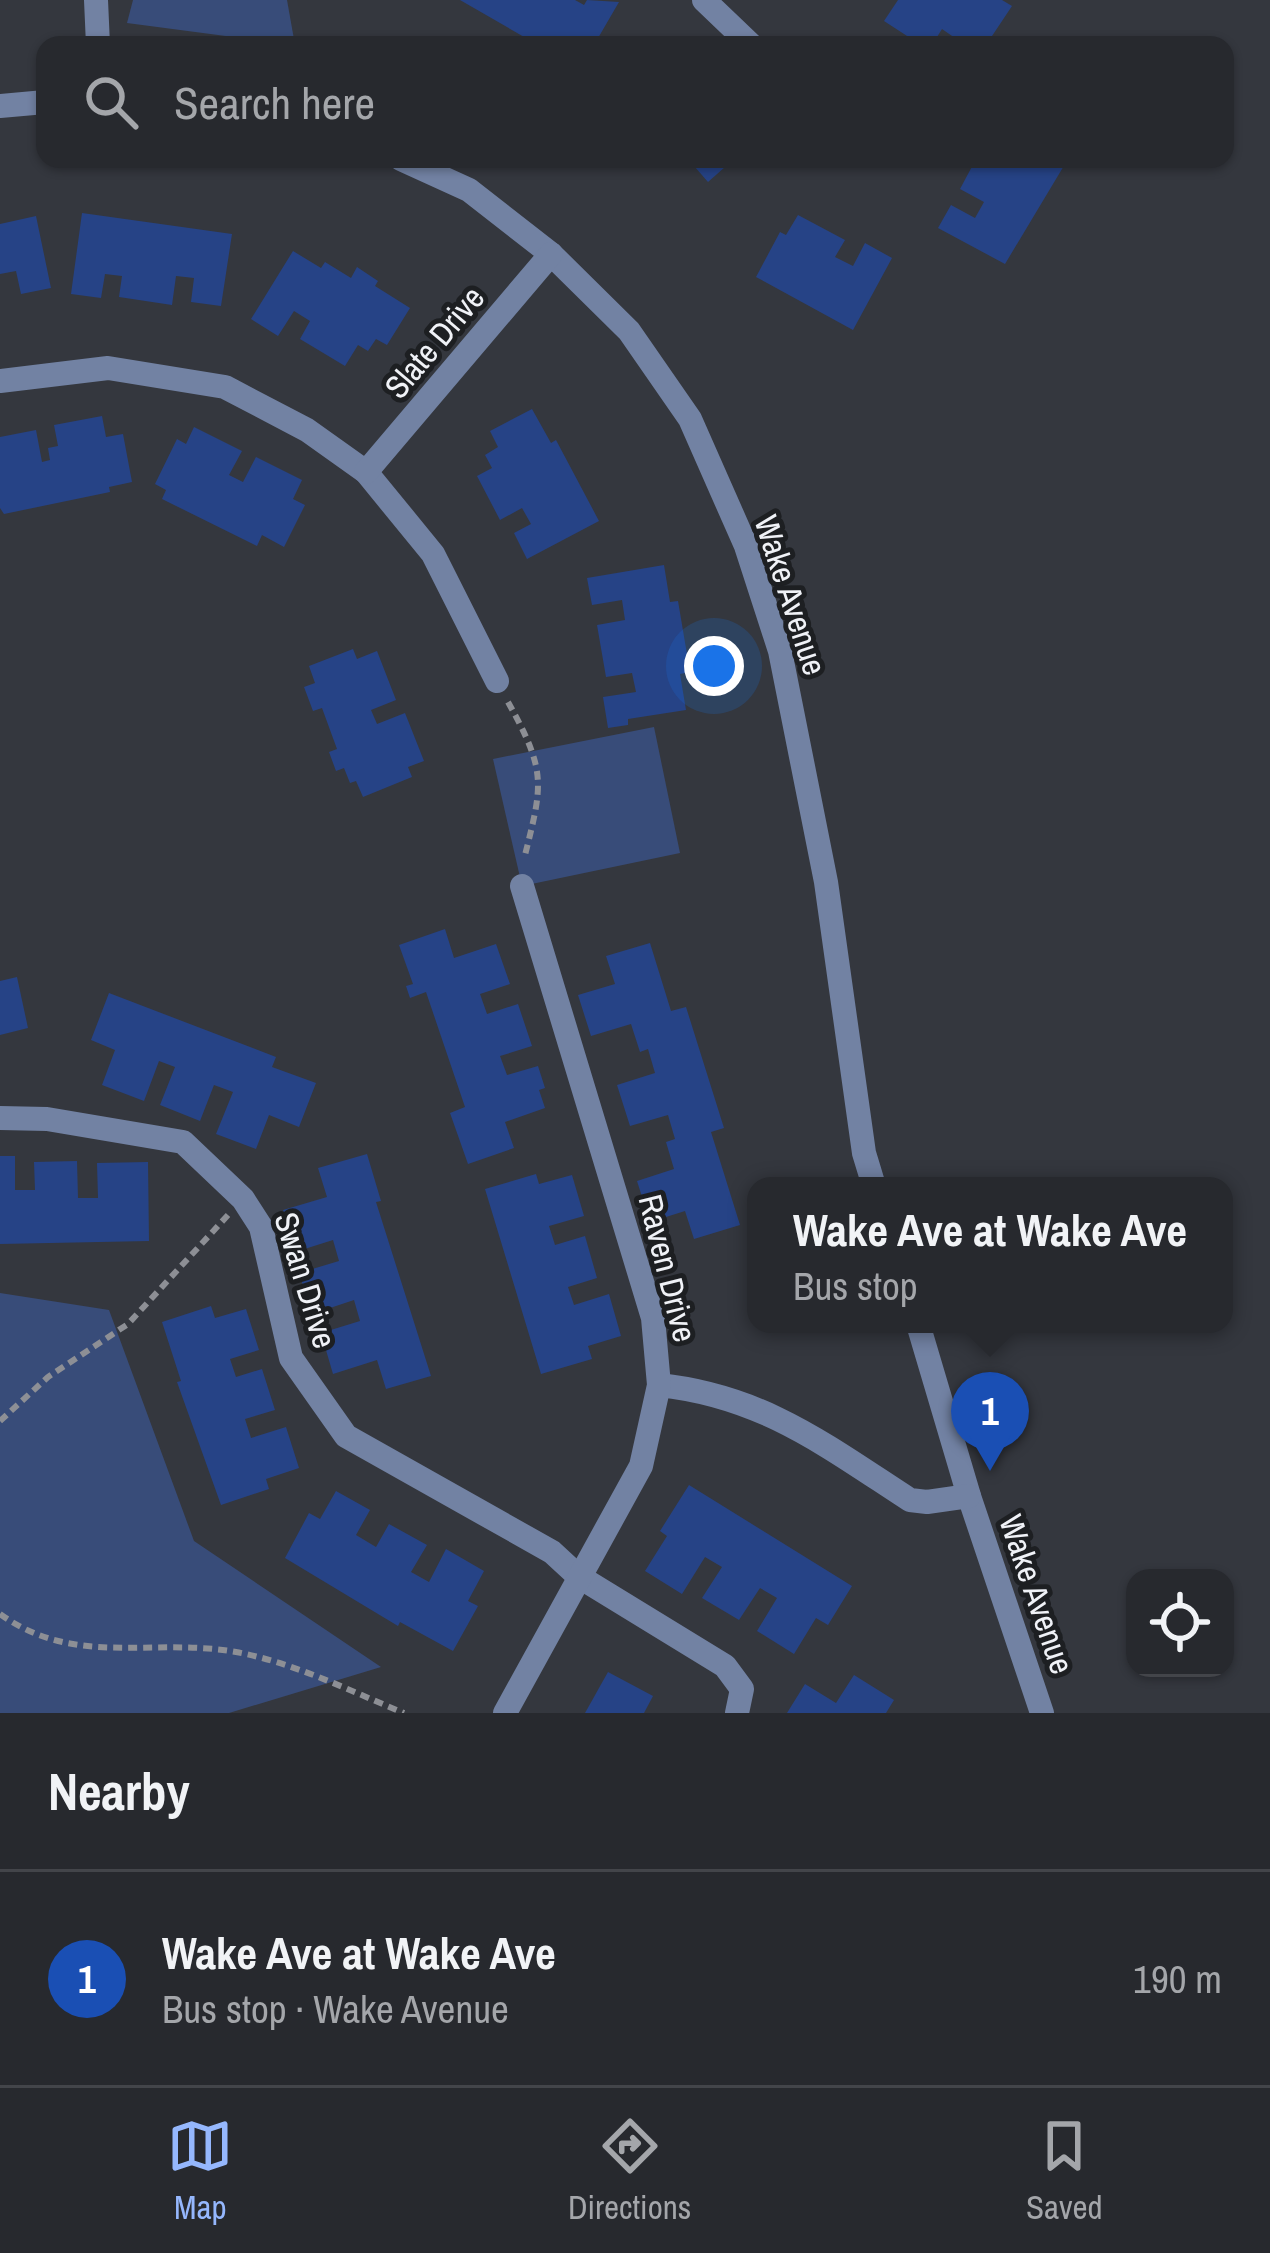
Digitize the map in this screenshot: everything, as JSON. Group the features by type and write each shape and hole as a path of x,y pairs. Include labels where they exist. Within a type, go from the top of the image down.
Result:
{"street":[{"path":"96,0 98,36"},
{"path":"704,0 742,36"},
{"path":"0,106 36,103"},
{"name":"Wake Avenue","path":"421,168 469,190 551,254 629,331 690,419 746,546 780,651 826,882 871,1177"},
{"name":"Slate Drive","path":"366,472 551,254"},
{"path":"0,381 107,368 225,388 307,430 366,472 433,554 497,681"},
{"name":"Raven Drive","path":"505,1713 641,1466 659,1385 653,1318 522,886"},
{"name":"Swan Drive","path":"0,1118 47,1119 183,1142 243,1199 261,1227 291,1358 346,1436 552,1552 578,1576 725,1666 742,1689 737,1713"},
{"name":"Wake Avenue","path":"921,1333 1042,1713"},
{"name":"Wake Avenue","path":"659,1385 706,1390 793,1425 910,1500 969,1496"}],"path":[{"path":"497,681 535,750 538,767 540,790 520,875 522,886"},
{"path":"0,1421 47,1377 128,1324 243,1199"},
{"path":"0,1614 52,1641 79,1647 234,1652 292,1667 404,1713"}],"shaded area":[{"path":"133,0 287,0 293,36 226,36 127,23"},
{"path":"654,727 680,853 522,886 493,759"},
{"path":"0,1293 109,1310 194,1541 381,1667 229,1713 0,1713"}],"building":[{"path":"460,0 619,2 599,36 522,36"},
{"path":"898,0 1002,0 1012,6 992,36 952,36 942,29 938,36 907,36 884,21"},
{"path":"696,168 724,168 708,182"},
{"path":"971,168 1063,168 1005,264 938,228 951,205 975,218 984,202 960,189"},
{"path":"82,213 232,234 221,306 191,302 194,278 176,276 172,305 119,297 122,276 105,274 101,298 71,294"},
{"path":"798,215 845,240 835,257 853,266 865,243 892,258 853,330 756,277 780,232 786,235"},
{"path":"36,216 51,288 21,294 16,271 0,274 0,224"},
{"path":"293,251 351,278 357,267 378,281 375,286 410,308 387,345 376,339 368,351 358,345 345,366 300,339 310,321 294,311 278,336 251,319"},
{"path":"532,409 551,443 556,440 599,521 527,559 514,533 531,524 522,508 500,520 477,476 492,468 485,455 498,447 490,431"},
{"path":"102,416 106,437 123,434 132,482 109,487 110,492 4,514 0,508 0,437 36,430 42,462 50,460 48,448 58,446 54,425"},
{"path":"194,427 242,451 229,475 243,482 256,457 302,480 293,499 305,505 284,547 262,535 257,546 162,499 166,490 155,484 177,439 186,444"},
{"path":"664,565 670,602 678,601 690,672 680,674 686,710 628,719 628,725 608,728 603,697 636,692 632,673 606,677 597,625 625,620 622,600 592,605 587,578"},
{"path":"353,649 357,659 377,651 396,700 371,710 377,724 405,713 424,761 408,767 412,777 363,797 344,768 336,771 329,752 337,749 322,708 313,711 304,687 315,683 309,666"},
{"path":"445,929 454,958 496,944 510,984 480,994 487,1014 518,1004 532,1046 500,1056 507,1075 538,1066 545,1088 539,1090 545,1108 505,1122 514,1148 468,1164 450,1113 465,1107 426,992 410,998 406,986 413,984 399,945"},
{"path":"650,943 671,1011 686,1007 724,1128 711,1132 740,1225 694,1239 685,1211 650,1222 637,1181 674,1169 666,1142 675,1139 668,1115 630,1126 617,1085 655,1073 648,1049 640,1052 631,1024 591,1036 578,995 615,984 606,956"},
{"path":"17,977 28,1028 0,1035 0,981"},
{"path":"109,993 276,1057 272,1067 316,1083 299,1127 269,1115 256,1149 216,1134 233,1092 214,1085 200,1121 160,1105 175,1067 159,1061 144,1101 102,1085 115,1050 91,1040"},
{"path":"367,1154 381,1201 376,1202 431,1376 386,1389 377,1360 333,1374 321,1333 360,1321 354,1300 312,1314 299,1273 339,1261 333,1240 295,1252 283,1210 327,1197 318,1168"},
{"path":"0,1156 15,1156 15,1190 35,1190 34,1162 77,1161 78,1198 98,1198 97,1163 148,1162 149,1241 0,1244"},
{"path":"536,1174 539,1184 572,1175 584,1216 549,1226 555,1245 585,1236 597,1278 568,1287 574,1305 609,1294 621,1336 588,1346 592,1359 541,1374 485,1189"},
{"path":"211,1306 215,1318 246,1309 259,1350 230,1359 236,1377 262,1369 275,1410 245,1419 251,1438 286,1427 299,1468 266,1479 269,1489 221,1505 177,1382 181,1381 162,1322"},
{"path":"689,1485 852,1586 828,1625 816,1618 794,1654 757,1631 777,1598 760,1588 739,1620 702,1598 722,1567 705,1557 682,1594 645,1571 667,1536 660,1531"},
{"path":"336,1491 370,1510 356,1535 376,1547 389,1524 427,1545 411,1572 429,1582 446,1549 484,1571 468,1601 478,1606 453,1651 400,1622 398,1626 285,1558 309,1513 320,1519"},
{"path":"608,1672 653,1696 644,1713 585,1713"},
{"path":"854,1675 894,1700 886,1713 787,1713 805,1684 836,1703"}],"place":[{"name":"Wake Ave at Wake Ave","path":"990,1471"}]}
